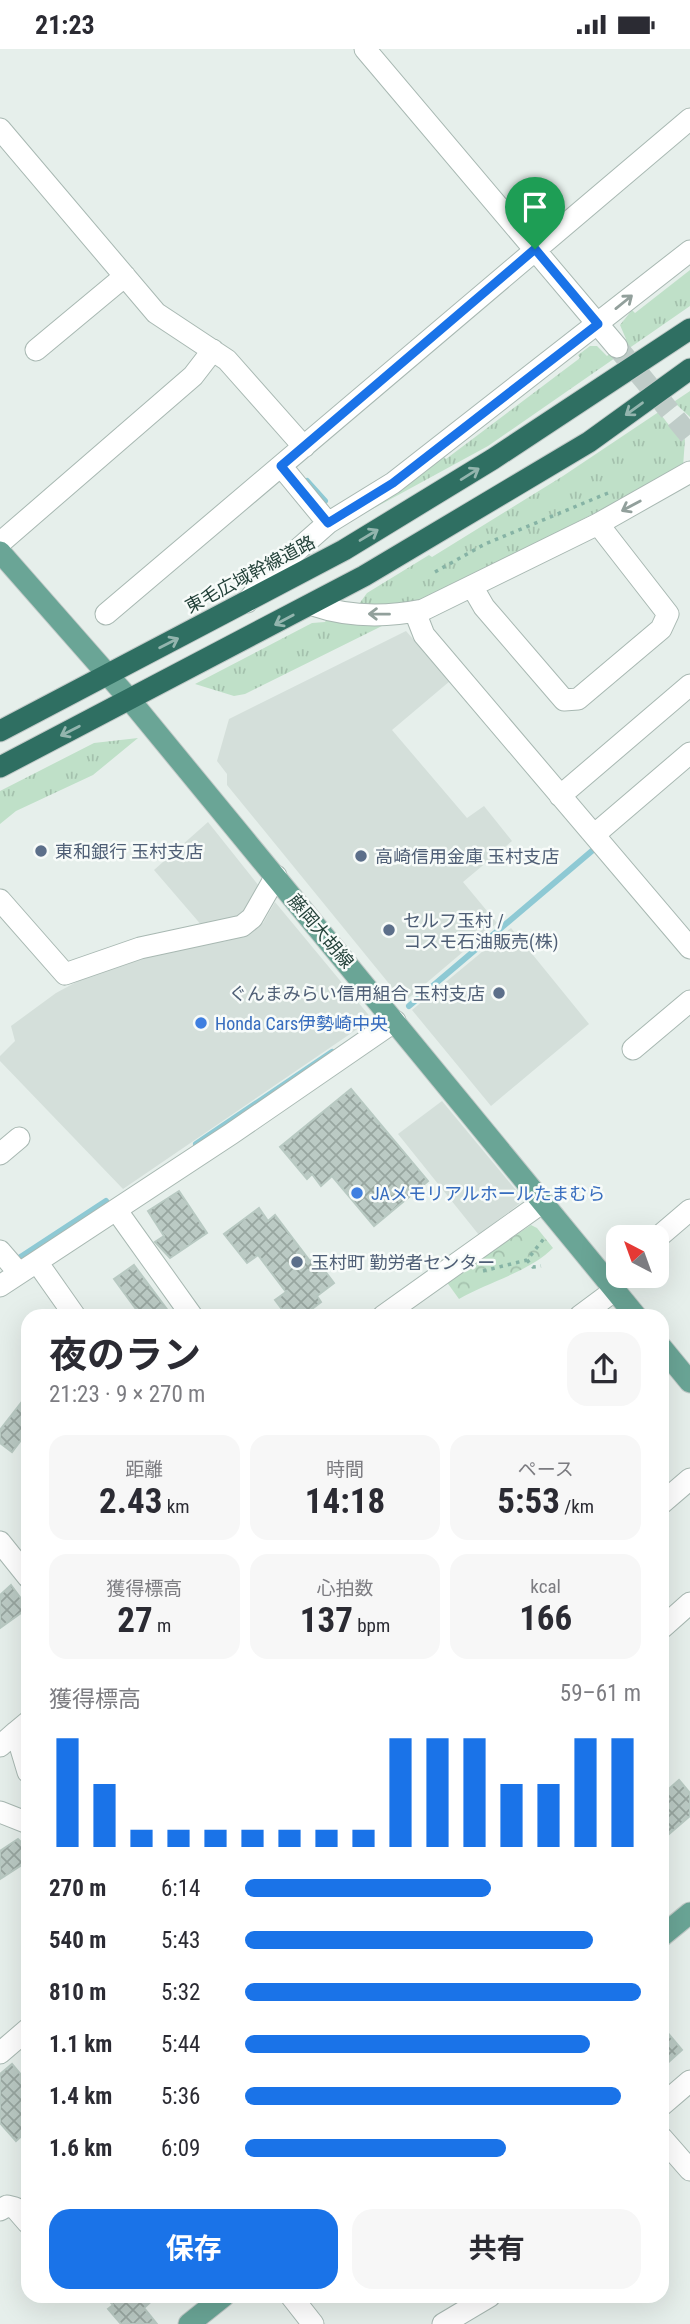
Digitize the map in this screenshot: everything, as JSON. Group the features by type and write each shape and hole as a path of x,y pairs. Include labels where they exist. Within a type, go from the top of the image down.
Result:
{"highway":[{"name":"東毛広域幹線道路","path":"0,731 246,604 344,550 494,460 690,329"},
{"path":"0,767 313,605 589,442 690,369"}],"main road":[{"name":"藤岡大胡線","path":"0,552 130,700 543,1202 606,1272"},
{"name":"藤岡大胡線","path":"618,1288 632,1309"},
{"path":"669,1357 690,1383"},
{"path":"669,1931 690,1913"},
{"path":"189,2324 215,2303"}],"street":[{"path":"365,49 617,347"},
{"path":"106,614 690,119"},
{"path":"0,129 164,320 227,360 304,447"},
{"path":"246,604 269,575 328,523 393,483 690,251"},
{"path":"36,350 125,276"},
{"path":"0,543 193,376 213,349"},
{"path":"281,466 328,523"},
{"path":"313,605 345,613 415,612 473,588 598,524 690,472"},
{"path":"473,588 484,607 564,700 578,699 661,629 668,614 598,524"},
{"path":"415,612 424,635 690,948"},
{"path":"560,796 690,685"},
{"path":"594,835 690,753"},
{"path":"2,905 65,974 140,948 242,926 252,918 276,876"},
{"path":"633,1049 690,1001"},
{"path":"0,1286 117,1211 395,1021"},
{"path":"0,1154 19,1138"},
{"path":"392,1309 543,1202"},
{"path":"669,1228 690,1210"},
{"path":"117,1211 187,1309"},
{"path":"0,1251 28,1267 68,1309"},
{"path":"587,1309 607,1288"},
{"path":"669,1497 690,1479"},
{"path":"2,1547 21,1569"},
{"path":"669,1622 690,1603"},
{"path":"15,1734 21,1752"},
{"path":"0,1812 21,1820"},
{"path":"0,2053 21,2035"},
{"path":"669,2099 690,2081"},
{"path":"669,2146 690,2170"},
{"path":"0,2210 7,2206 21,2215"},
{"path":"296,2303 313,2324"},
{"path":"443,2324 478,2303"}],"path":[{"path":"435,572 485,544 618,488"},
{"path":"454,1263 463,1276 527,1260 547,1234"},
{"path":"527,1260 533,1266 541,1266"}],"shaded area":[{"path":"406,631 450,681 392,730 467,818 484,806 512,841 463,882 497,923 404,1002 227,785 227,774 217,761 229,719"},
{"path":"208,822 259,886 250,910 235,921 203,927 154,870"},
{"path":"275,902 372,1019 123,1189 0,1061 0,1056 15,1041 11,1026 56,993 106,966 156,949 227,941 246,933 263,923"},
{"path":"511,928 589,1024 491,1106 412,1010"},
{"path":"442,1101 520,1195 519,1204 479,1235 398,1134"}],"green space":[{"path":"690,270 690,306 488,446 345,524 444,457 446,459 580,358 578,355 590,346 597,346 607,356 626,339 620,325 632,310 635,313"},
{"path":"690,391 690,417 677,405 662,416 681,441 685,439 683,467 437,595 404,604 359,604 367,593 429,555 432,557 563,476"},
{"path":"327,619 388,623 245,694 234,696 195,684 312,623 325,622"},
{"path":"138,738 93,775 16,811 0,824 0,791 94,743"},
{"path":"531,1225 537,1228 553,1248 532,1264 459,1299 446,1281"}],"building":[{"path":"351,1089 428,1181 374,1226 332,1176 321,1186 312,1174 307,1179 280,1147"},
{"path":"179,1191 207,1233 170,1258 155,1242 164,1236 148,1211"},
{"name":"玉村町 勤労者センター","path":"259,1208 268,1221 275,1215 310,1261 315,1258 334,1283 317,1296 321,1302 312,1309 282,1309 275,1300 286,1292 258,1255 247,1263 224,1234"},
{"path":"134,1265 167,1309 136,1309 114,1279"},
{"path":"21,1403 21,1440 12,1452 0,1443 0,1430"},
{"path":"11,1585 21,1599 21,1613 0,1628 0,1595"},
{"path":"679,1780 690,1793 690,1816 669,1834 669,1789"},
{"path":"18,1839 21,1842 21,1866 0,1879 0,1851"},
{"path":"669,2034 682,2050 669,2062"},
{"path":"12,2064 21,2075 21,2136 16,2141 0,2123 0,2074"},
{"path":"111,2303 149,2303 144,2308 157,2324 121,2324 108,2309 113,2305"}],"waterway":[{"path":"307,481 325,501"},
{"path":"409,1006 593,850"},
{"path":"196,1144 332,1052"},
{"path":"19,1258 106,1201"}],"tunnel":[{"path":"617,347 690,436"}],"place":[{"name":"東和銀行 玉村支店","path":"41,851"},
{"name":"高崎信用金庫 玉村支店","path":"361,856"},
{"name":"セルフ玉村 / コスモ石油販売(株)","path":"389,930"},
{"name":"ぐんまみらい信用組合 玉村支店","path":"499,993"},
{"name":"Honda Cars伊勢崎中央","path":"201,1023"},
{"name":"JAメモリアルホールたまむら","path":"357,1193"},
{"name":"玉村町 勤労者センター","path":"297,1262"}],"route":[{"path":"535,249 598,324 393,483 328,523 281,466 535,249"}]}
